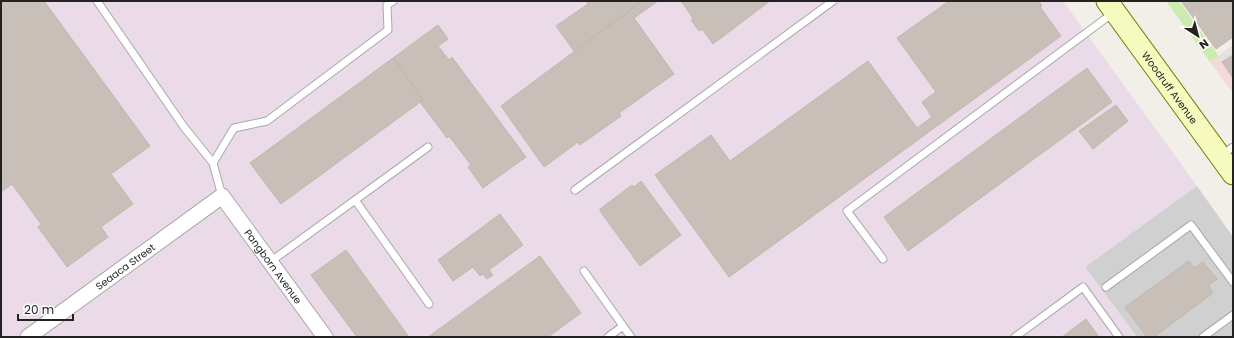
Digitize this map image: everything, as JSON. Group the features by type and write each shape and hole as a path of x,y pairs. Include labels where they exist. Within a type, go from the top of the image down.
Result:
{"main road":[{"name":"Woodruff Avenue","path":"1111,6 1227,152 1233,174"}],"street":[{"name":"Pangborn Avenue","path":"222,196 325,337"},
{"name":"Seaaca Street","path":"35,335 222,196"}],"lane":[{"path":"97,1 184,128 213,163 222,196"},
{"path":"213,163 234,128 267,121 388,30 387,6 393,1"},
{"path":"575,190 833,1"},
{"path":"883,259 847,211 1111,6"},
{"path":"270,262 428,147"},
{"path":"355,200 429,304"},
{"path":"1106,287 1191,226 1233,282"},
{"path":"584,271 631,337"},
{"path":"1015,337 1083,287 1119,337"},
{"path":"1203,337 1233,315"},
{"path":"608,337 623,326"}],"shaded area":[{"path":"1,1 1063,1 1197,186 1085,267 1137,337 1,337"},
{"path":"1233,45 1233,93 1210,62"},
{"path":"1233,45 1233,55 1223,62 1219,56"},
{"path":"1197,186 1233,237 1233,337 1137,337 1085,267"}],"green space":[{"path":"1166,1 1179,1 1219,56 1210,62"}],"building":[{"path":"1,1 44,1 150,146 111,174 133,204 101,227 108,237 67,267 38,227 41,224 12,184 1,192"},
{"path":"586,1 639,1 640,3 574,51 556,26 588,4"},
{"path":"642,1 658,1 634,18 674,74 619,113 621,116 580,145 578,142 544,167 501,106"},
{"path":"681,1 770,1 713,44 702,29 699,31 691,20 693,18"},
{"path":"949,1 1039,1 1042,6 1040,7 1061,36 729,277 655,175 711,135 730,161 868,61 917,128 932,117 922,102 936,92 897,38"},
{"path":"1181,1 1233,1 1233,37 1216,49"},
{"path":"438,25 448,39 438,46 449,60 452,57 526,157 483,188 468,167 471,165 449,136 447,138 420,102 423,100 393,58"},
{"path":"1233,55 1233,78 1222,62"},
{"path":"393,58 423,100 281,204 250,163"},
{"path":"1087,68 1112,102 908,251 884,217"},
{"path":"1116,105 1128,121 1093,149 1079,131"},
{"path":"641,181 681,235 640,266 600,209 632,185 634,187"},
{"path":"500,214 523,245 489,270 493,275 487,279 483,274 480,276 473,267 453,281 438,260"},
{"path":"346,250 409,337 357,337 311,275"},
{"path":"540,256 581,313 548,337 428,337"},
{"path":"1189,261 1194,268 1203,262 1217,279 1208,286 1213,293 1154,337 1147,337 1125,307"},
{"path":"1086,319 1099,337 1062,337"}]}
